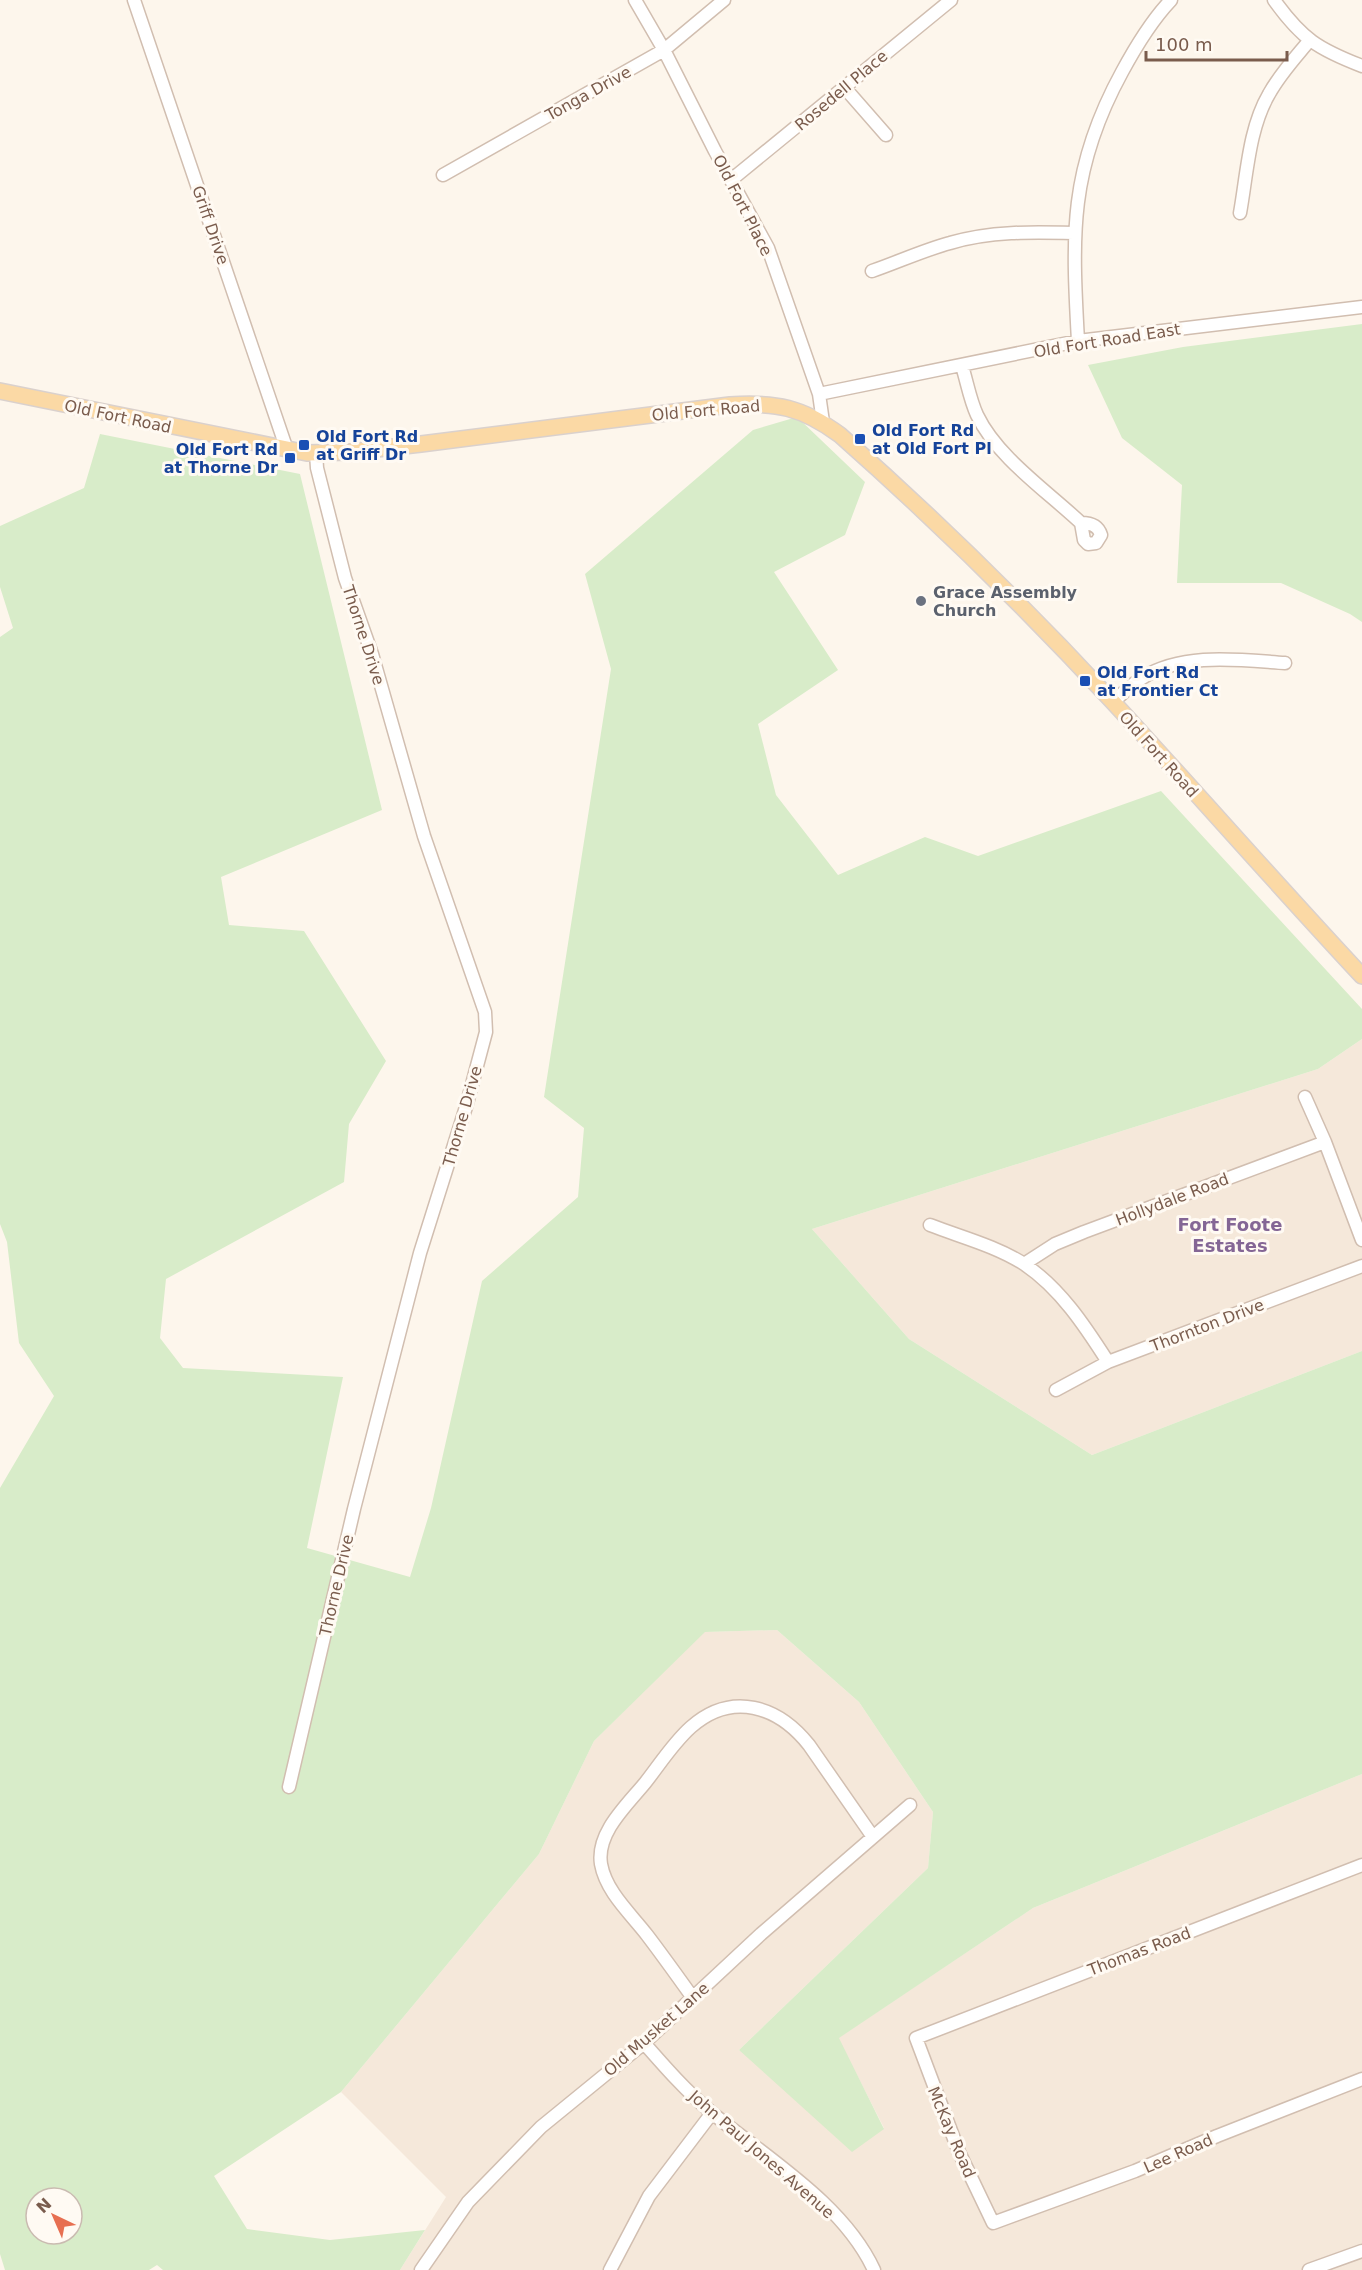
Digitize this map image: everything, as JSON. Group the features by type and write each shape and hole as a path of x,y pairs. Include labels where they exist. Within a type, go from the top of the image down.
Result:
{"main road":[{"name":"Old Fort Road","path":"0,391 287,450 316,453 403,446 748,404 788,407 823,422 862,454 946,532 1113,702 1273,881 1362,976"}],"street":[{"name":"Griff Drive","path":"134,0 287,450"},
{"name":"Old Fort Place","path":"635,0 664,50 768,248 819,394 823,422"},
{"name":"Tonga Drive","path":"443,175 664,50 724,0"},
{"name":"Rosedell Place","path":"731,180 951,0"},
{"path":"1078,341 1074,233 1082,172 1097,124 1117,82 1138,44 1171,0"},
{"path":"1275,0 1293,26 1309,41 1325,51 1362,66"},
{"path":"1240,213 1254,134 1268,95 1289,64 1309,41"},
{"path":"844,87 886,135"},
{"path":"872,271 951,242 988,235 1036,232 1074,233"},
{"name":"Old Fort Road East","path":"819,394 1078,341 1362,307"},
{"path":"962,366 977,415 990,437 1006,455 1081,523"},
{"name":"Thorne Drive","path":"290,1787 357,1498 420,1253 466,1107 486,1032 487,1020 424,836 372,654 345,578 317,468 316,453"},
{"path":"1113,702 1140,679 1162,668 1179,664 1207,660 1285,663"},
{"path":"1305,1097 1325,1142 1362,1240"},
{"name":"Hollydale Road","path":"1024,1264 1055,1244 1084,1232 1325,1142"},
{"path":"930,1225 996,1250 1024,1264 1060,1296 1108,1362"},
{"name":"Thornton Drive","path":"1056,1390 1108,1362 1362,1266"},
{"path":"693,1998 611,1889 602,1870 600,1850 605,1835 619,1816 692,1727 712,1714 745,1705 780,1718 799,1733 809,1745 873,1837"},
{"name":"Old Musket Lane","path":"421,2270 468,2202 549,2120 644,2043 761,1934 910,1805"},
{"name":"Thomas Road","path":"916,2038 1362,1865"},
{"name":"McKay Road","path":"916,2038 959,2152 993,2223"},
{"name":"John Paul Jones Avenue","path":"644,2043 692,2096 807,2189 835,2215 858,2242 874,2270"},
{"name":"Lee Road","path":"993,2223 1135,2171 1362,2079"},
{"path":"610,2270 650,2196 712,2113"},
{"path":"1309,2270 1362,2251"}],"shaded area":[{"path":"1362,1039 1362,1351 1092,1455 909,1339 812,1229 1318,1069"},
{"path":"777,1630 859,1702 933,1812 928,1868 739,2050 884,2128 838,2038 1033,1908 1362,1774 1362,2270 400,2270 446,2197 341,2092 539,1854 594,1741 704,1632"}],"green space":[{"path":"1362,324 1362,622 1350,614 1281,583 1177,583 1182,485 1122,438 1088,365 1183,347"},
{"path":"797,417 865,482 845,535 774,572 838,670 758,724 776,795 838,875 925,837 978,856 1161,791 1362,1009 1362,1039 1318,1069 812,1229 909,1339 1092,1455 1362,1351 1362,1774 1033,1908 839,2038 884,2129 852,2152 739,2050 928,1868 933,1812 859,1702 777,1630 705,1632 594,1741 539,1854 341,2092 214,2176 247,2229 330,2240 425,2230 400,2270 163,2270 157,2265 149,2270 5,2270 0,2254 0,1488 54,1396 19,1343 7,1242 0,1224 0,637 13,628 0,587 0,526 84,488 100,434 300,474 382,810 221,877 229,925 304,931 386,1061 349,1124 344,1182 166,1279 160,1338 183,1368 343,1377 307,1548 410,1577 431,1508 482,1281 578,1197 584,1128 544,1097 611,669 585,574 753,430"}],"place":[{"name":"Old Fort Rd at Old Fort Pl","path":"860,439"},
{"name":"Old Fort Rd at Griff Dr","path":"304,445"},
{"name":"Old Fort Rd at Thorne Dr","path":"290,458"},
{"name":"Grace Assembly Church","path":"921,601"},
{"name":"Old Fort Rd at Frontier Ct","path":"1085,681"}],"district":[{"name":"Fort Foote Estates","path":"1230,1235"}]}
